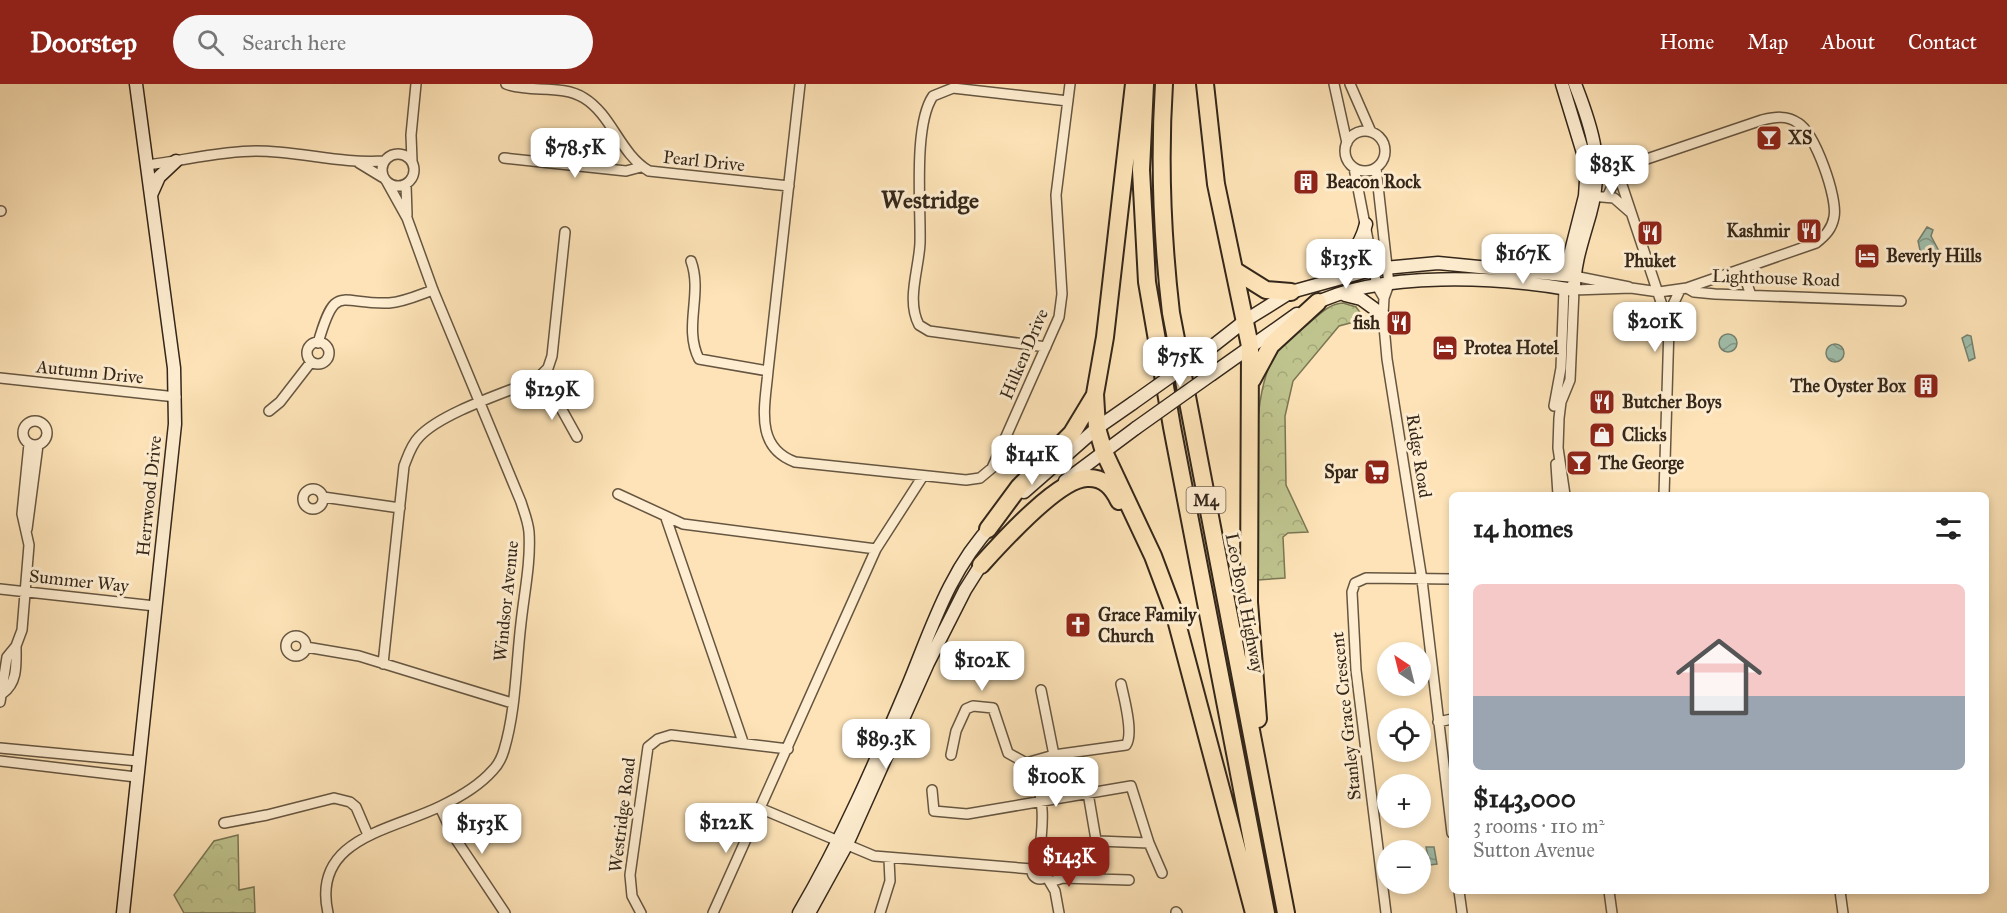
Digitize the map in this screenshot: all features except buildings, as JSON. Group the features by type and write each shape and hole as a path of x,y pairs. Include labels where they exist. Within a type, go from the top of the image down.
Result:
{"highway":[{"path":"1134,84 1105,338 1095,394 1097,428 1104,452 1153,556 1174,612 1254,913"},
{"name":"M4","path":"1145,84 1141,170 1142,230 1153,323 1266,913"},
{"name":"Leo Boyd Highway","path":"1164,84 1161,214 1171,313 1287,913"},
{"path":"1205,84 1215,175 1250,346 1249,548 1254,688 1287,913"},
{"path":"1233,270 1266,290 1291,292"},
{"path":"1251,385 1257,367 1271,345 1318,302"},
{"path":"988,529 1019,487 1072,433 1095,394"},
{"path":"981,565 1020,523 1055,495 1080,479 1097,479 1106,483 1115,492 1174,612"}],"street":[{"name":"Herrwood Drive","path":"123,913 176,397 136,84"},
{"path":"359,163 395,186 406,184 414,171 411,135 416,84"},
{"name":"Pearl Drive","path":"506,84 570,93 586,99 641,167 657,172 789,186"},
{"name":"Hilken Drive","path":"800,84 768,371 764,427 769,444 784,458 795,462 973,480 992,468 1046,347 1062,303 1055,209 1070,84"},
{"path":"1334,84 1347,143 1347,159 1354,168 1366,224 1380,267"},
{"path":"1350,84 1371,132 1380,138 1385,149 1383,160 1376,168 1365,171 1354,168"},
{"path":"1562,84 1593,167"},
{"path":"1570,275 1590,196 1597,151 1575,84"},
{"path":"1046,347 928,332 919,325 913,304 920,246 920,172 924,124 928,103 933,96 945,89 1068,101"},
{"path":"1572,114 1584,110"},
{"path":"809,913 928,663 981,565 1003,536 1029,509 1250,346 1318,302 1338,294 1383,285 1476,280 1569,289 1631,288 1659,292 1683,289 1816,243 1832,225 1834,204 1813,143 1800,124 1784,117 1762,120 1635,163 1618,173 1608,195"},
{"path":"1347,143 1360,132 1371,132"},
{"path":"147,165 254,151 311,155 359,163 384,161 398,153 411,135"},
{"path":"398,153 412,161"},
{"path":"504,158 626,171 641,167"},
{"path":"151,195 159,177 176,161"},
{"path":"384,161 385,179"},
{"path":"1593,167 1618,173"},
{"path":"1376,168 1380,267 1383,285"},
{"path":"1618,173 1659,292 1670,334 1664,492"},
{"name":"Windsor Avenue","path":"328,913 327,885 333,867 352,844 368,835 440,807 478,784 495,769 504,750 512,703 529,533 521,501 434,290 407,218 385,179"},
{"name":"Windsor Avenue","path":"406,184 407,218"},
{"path":"1590,196 1608,195 1630,212"},
{"path":"1537,271 1561,260 1571,247 1590,196"},
{"path":"1312,285 1348,260 1360,241 1366,224"},
{"path":"383,664 404,466 418,437 436,423 536,380 548,368 554,347 565,232"},
{"path":"1558,492 1556,459 1552,440 1569,289 1571,247"},
{"path":"691,261 697,285 691,338 699,359 768,371"},
{"path":"799,913 843,842 941,600 961,566 988,529 1037,481 1097,428 1246,320 1291,292 1380,267 1438,263 1537,271 1624,284 1631,288"},
{"path":"1751,266 1747,284 1751,295"},
{"name":"Ridge Road","path":"1383,285 1383,315 1422,580 1438,722 1449,780"},
{"path":"1565,492 1558,448 1561,402 1570,380 1569,289"},
{"path":"1667,317 1683,289"},
{"name":"Lighthouse Road","path":"1683,289 1694,292 1901,301"},
{"path":"318,343 327,348 327,358 318,364 311,362 307,356 309,348 318,343 325,318 334,304 350,298 379,303 400,302 434,290"},
{"path":"1338,294 1354,296 1383,315"},
{"path":"269,411 280,402 311,362"},
{"path":"542,374 577,437"},
{"name":"Autumn Drive","path":"0,378 176,397"},
{"path":"1,698 7,657 16,646 22,630 29,546 22,514 33,445"},
{"path":"713,913 762,809 876,549 923,476"},
{"path":"618,494 666,518 705,527 876,549"},
{"path":"323,497 400,508"},
{"path":"666,518 743,742"},
{"name":"Stanley Grace Crescent","path":"1386,913 1356,670 1352,592 1355,583 1366,578 1422,580"},
{"path":"1422,580 1449,579"},
{"name":"Summer Way","path":"0,589 155,606"},
{"path":"306,647 359,656 512,703"},
{"path":"1026,763 1054,755 1128,744 1128,714 1121,684"},
{"path":"1041,690 1054,755"},
{"path":"951,755 956,731 966,709 987,706 995,713 1001,740 1008,753 1026,763 1035,777 1044,823 1035,866"},
{"path":"1438,722 1449,720"},
{"name":"Westridge Road","path":"641,913 633,900 630,875 646,751 655,741 668,735 788,749"},
{"path":"0,747 138,761"},
{"path":"0,761 136,777"},
{"path":"932,790 932,808 940,814 967,814 1131,786 1149,843 1162,873"},
{"path":"1088,792 1101,868"},
{"path":"224,823 334,798 350,802 356,807 368,835"},
{"path":"440,807 456,840 505,913"},
{"path":"762,809 874,856 889,859 1047,868 1048,879 1055,891 1059,913"},
{"path":"1098,841 1149,843"},
{"path":"880,913 890,881 889,859"},
{"path":"1048,879 1129,880"},
{"path":"1459,894 1462,913"},
{"path":"1609,894 1612,913"},
{"path":"1840,894 1843,913"}],"green space":[{"path":"1343,303 1356,307 1365,319 1339,326 1293,381 1285,416 1286,485 1308,532 1288,533 1283,537 1285,578 1258,580 1257,431 1266,375 1275,355 1286,341 1324,310"},
{"path":"238,835 239,890 254,887 255,913 184,913 174,895 214,841"}],"water":[{"path":"1927,227 1933,230 1931,236 1941,255 1930,260 1920,250 1918,241"},
{"path":"1724,334 1732,334 1737,339 1735,350 1724,352 1719,347 1719,339"},
{"path":"1967,335 1971,336 1975,358 1969,361 1962,338"},
{"path":"1835,344 1841,347 1844,353 1841,359 1835,362 1829,359 1826,353 1829,347"},
{"path":"1431,847 1434,847 1437,864 1431,865"}],"place":[{"name":"XS","path":"1769,138"},
{"name":"Beacon Rock","path":"1306,182"},
{"name":"Kashmir","path":"1809,231"},
{"name":"Phuket","path":"1650,233"},
{"name":"Beverly Hills","path":"1867,256"},
{"name":"fish","path":"1399,323"},
{"name":"Protea Hotel","path":"1445,348"},
{"name":"The Oyster Box","path":"1926,386"},
{"name":"Butcher Boys","path":"1602,402"},
{"name":"Clicks","path":"1602,435"},
{"name":"The George","path":"1579,463"},
{"name":"Spar","path":"1377,472"},
{"name":"Grace Family Church","path":"1078,625"}],"district":[{"name":"Westridge","path":"930,200"}]}
